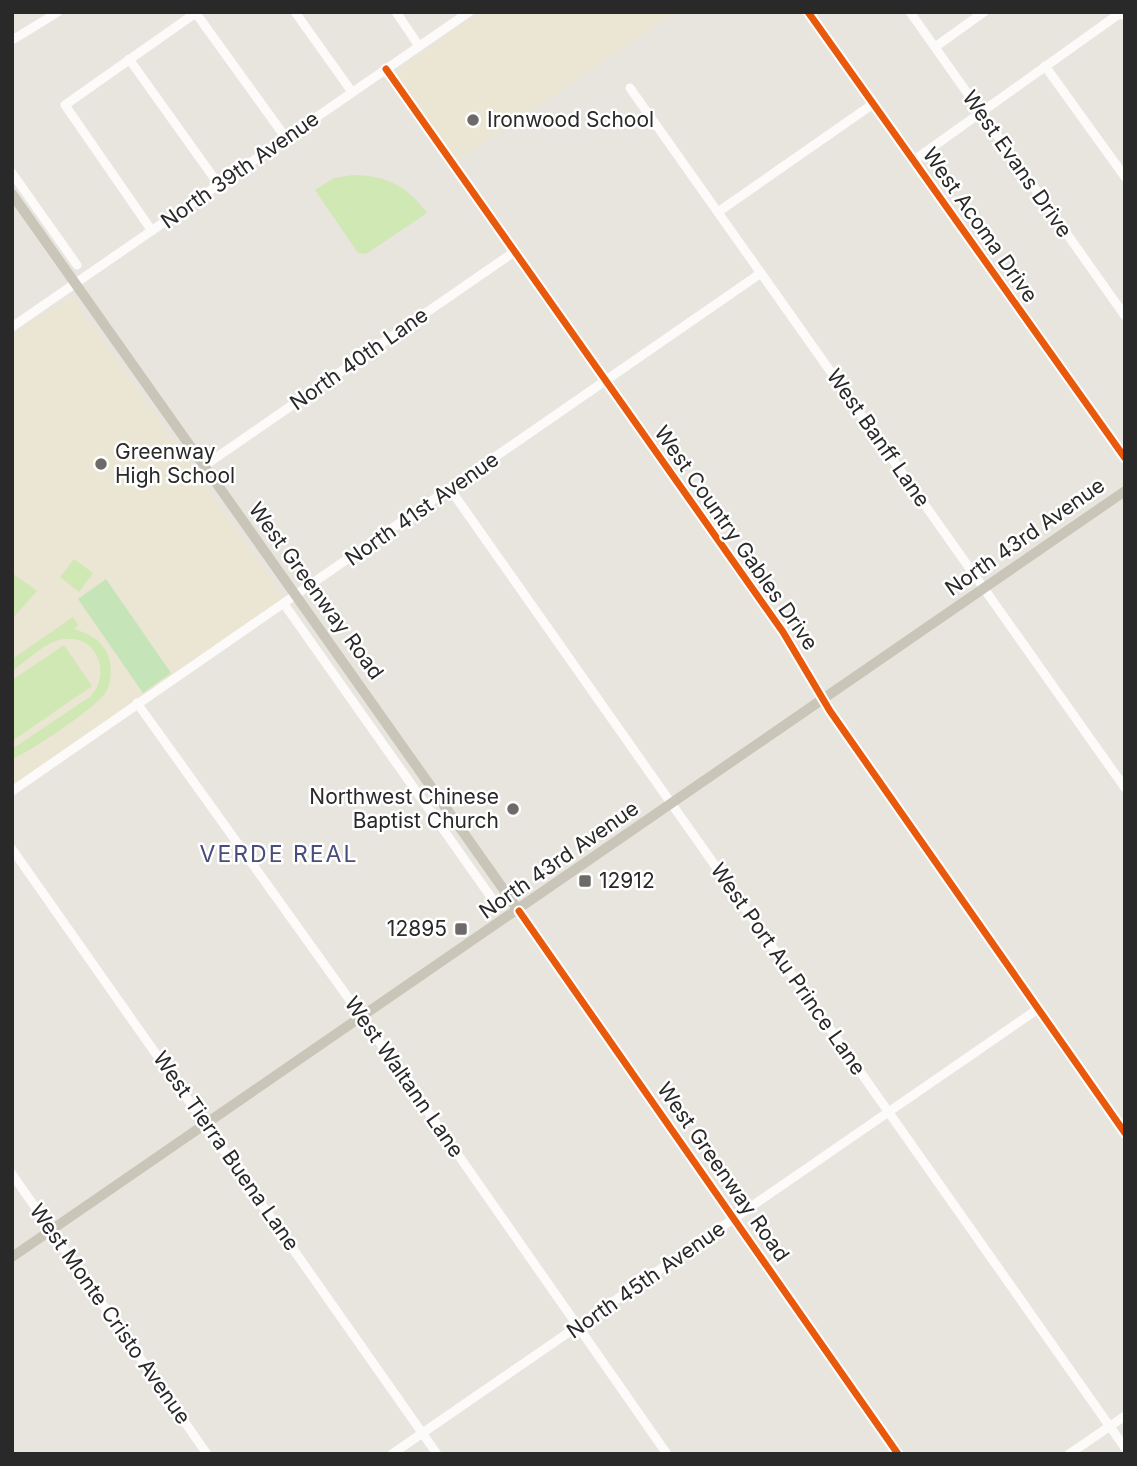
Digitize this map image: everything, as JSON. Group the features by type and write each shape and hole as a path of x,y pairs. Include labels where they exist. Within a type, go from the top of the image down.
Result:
{"main road":[{"name":"West Greenway Road","path":"14,196 297,595 898,1454"},
{"name":"North 43rd Avenue","path":"12,1257 519,911 1125,491"}],"street":[{"path":"13,38 58,12"},
{"path":"152,230 65,104 196,12 286,138"},
{"path":"295,12 352,92"},
{"path":"396,12 419,46"},
{"name":"North 39th Avenue","path":"12,327 468,12"},
{"name":"West Acoma Drive","path":"808,12 1125,458"},
{"name":"West Evans Drive","path":"910,12 1125,316"},
{"path":"935,47 984,12"},
{"path":"913,161 1045,66 1123,15"},
{"path":"129,58 219,185"},
{"path":"1045,66 1125,177"},
{"name":"West Country Gables Drive","path":"386,69 783,632 823,700 1125,1133"},
{"name":"West Banff Lane","path":"631,88 1125,788"},
{"path":"718,212 873,104"},
{"path":"12,173 77,265"},
{"name":"West Greenway Road","path":"14,196 25,191"},
{"name":"North 40th Lane","path":"204,466 514,252"},
{"name":"North 41st Avenue","path":"12,791 761,274"},
{"name":"West Port Au Prince Lane","path":"450,489 1125,1448"},
{"name":"West Greenway Road","path":"284,604 493,900"},
{"name":"West Waltann Lane","path":"137,703 362,1017 667,1454"},
{"name":"West Tierra Buena Lane","path":"12,849 437,1454"},
{"path":"477,877 489,869"},
{"name":"North 45th Avenue","path":"392,1454 1038,1009"},
{"name":"West Monte Cristo Avenue","path":"12,1174 207,1454"},
{"path":"1069,1454 1125,1416"}],"shaded area":[{"name":"Ironwood School","path":"479,12 675,12 457,161 395,73"},
{"name":"Greenway High School","path":"69,298 75,301 283,599 12,786 12,334"}],"green space":[{"path":"353,175 376,177 395,184 412,196 427,213 366,254 358,253 315,190 334,178"},
{"path":"74,559 93,573 79,592 60,577"},
{"path":"12,573 37,591 12,619"},
{"path":"106,579 171,673 143,693 78,599"},
{"path":"73,617 78,625 74,629 94,638 105,650 111,669 106,692 77,718 12,759 12,749 91,696 97,687 100,677 98,658 93,649 76,639 50,643 12,671 12,659"},
{"path":"64,645 92,686 12,741 12,680"}],"cycle path":[{"path":"808,12 1125,458"},
{"path":"386,69 783,632 830,711 1125,1133"},
{"path":"519,911 898,1454"}],"place":[{"name":"Ironwood School","path":"473,120"},
{"name":"Greenway High School","path":"101,464"},
{"name":"Northwest Chinese Baptist Church","path":"513,809"},
{"name":"12912","path":"585,881"},
{"name":"12895","path":"461,929"}],"district":[{"name":"VERDE REAL","path":"279,854"}]}
